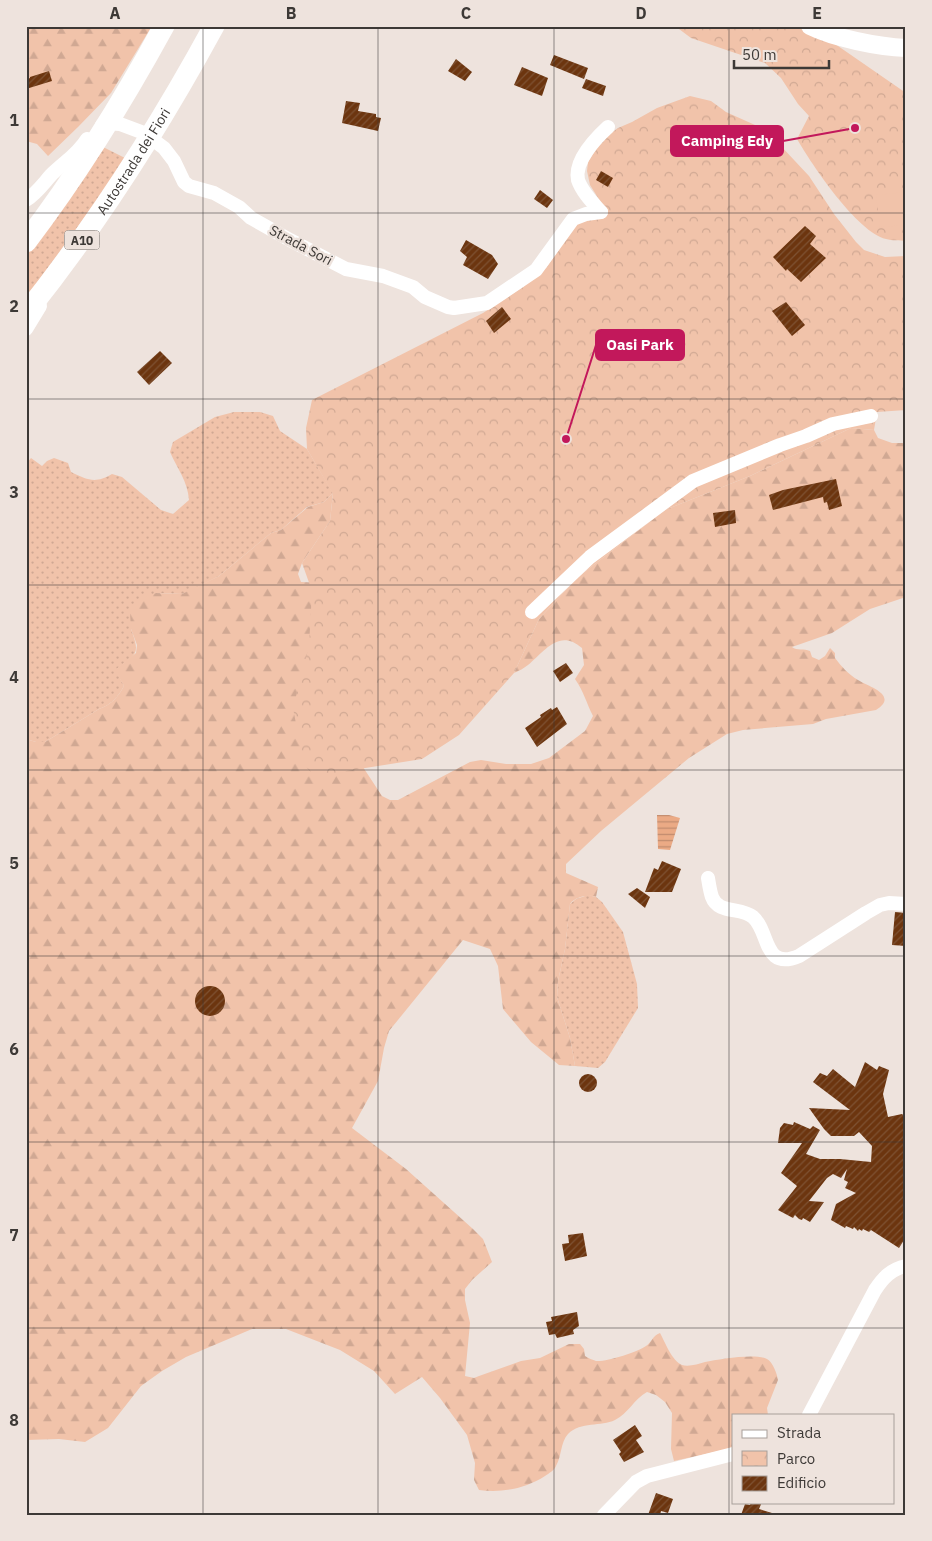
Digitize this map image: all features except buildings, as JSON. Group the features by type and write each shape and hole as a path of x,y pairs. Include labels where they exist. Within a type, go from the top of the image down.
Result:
{"highway":[{"path":"26,242 82,162 133,84 164,26"},
{"name":"Autostrada dei Fiori","path":"26,313 46,288 134,164 214,26"}],"main road":[{"path":"810,26 856,40 906,48"}],"street":[{"name":"Strada Sori","path":"26,200 33,196 52,175 81,149 93,130 105,123 120,124 144,133 164,148 174,161 184,182 189,186 214,193 239,207 251,218 346,269 383,276 413,287 425,297 454,308 487,303 536,270 572,219 586,214 601,212 578,180 584,156 594,141 608,127"},
{"path":"26,188 52,175"},
{"path":"26,329 38,309 46,288"},
{"path":"532,612 590,557 693,481 833,424 871,416"},
{"path":"708,878 714,902 721,907 748,914 754,918 770,951 776,958 783,960 791,960 799,956 880,905 889,903 906,904"},
{"path":"810,1414 875,1290 886,1276 895,1269 906,1266"},
{"path":"604,1515 636,1482 648,1476 732,1454"},
{"path":"618,1515 619,1499"}],"green space":[{"path":"26,26 152,26 111,93 48,156 37,144 26,141"},
{"path":"675,26 795,26 825,37 906,93 906,241 888,240 874,234 836,196 797,139 809,116 798,104 781,78 765,63 691,38"},
{"path":"690,96 711,101 726,112 766,130 809,176 834,214 864,250 885,257 906,256 906,410 877,412 874,430 851,428 750,476 665,510 578,577 539,619 514,673 459,735 422,759 315,776 304,765 293,708 309,646 312,591 302,563 330,521 333,494 307,449 306,428 312,400 483,313 523,287 547,267 570,232 600,201 590,185 587,171 588,162 602,140 618,128 657,108"},
{"path":"103,147 127,159 26,298 26,254"},
{"path":"906,192 906,225 880,227 876,195"},
{"path":"234,412 260,412 273,416 280,431 307,449 333,493 324,502 307,507 281,530 271,533 219,576 182,594 156,593 131,629 136,649 132,657 116,670 124,686 117,697 111,703 45,742 26,739 26,464 31,458 42,466 54,458 68,463 71,472 87,479 101,479 112,474 122,477 161,510 173,514 189,500 184,481 170,452 173,442 215,417"},
{"path":"851,428 874,430 878,438 892,443 906,443 906,597 870,609 832,633 792,647 810,651 812,657 819,660 825,656 830,648 835,653 835,658 848,673 883,695 885,700 882,705 876,710 826,719 813,724 743,730 727,734 689,758 601,831 566,864 566,873 598,887 596,897 582,897 570,904 565,949 558,981 557,997 570,1038 575,1066 559,1065 531,1042 503,1009 498,966 490,949 463,940 389,1031 378,1081 352,1128 406,1169 483,1239 492,1262 465,1289 465,1300 470,1323 465,1376 474,1378 521,1361 540,1358 569,1344 580,1344 584,1349 585,1356 592,1360 607,1360 642,1348 660,1333 678,1363 685,1366 719,1359 762,1357 767,1359 774,1368 778,1380 767,1408 768,1414 732,1414 732,1448 674,1461 671,1449 672,1413 665,1402 656,1395 647,1392 615,1420 579,1427 568,1434 555,1468 545,1476 513,1489 479,1490 474,1480 475,1463 467,1435 422,1377 395,1394 374,1371 340,1350 286,1329 252,1329 186,1357 162,1371 141,1386 108,1428 85,1442 59,1439 26,1440 26,739 45,742 111,703 117,697 124,686 115,670 136,653 137,645 131,629 130,612 141,598 156,593 182,594 219,576 271,533 281,530 308,507 324,502 333,493 330,521 302,563 298,574 301,582 341,584 359,761 382,796 390,800 398,800 470,762 481,760 506,764 531,764 549,758 585,731 593,716 575,679 584,665 582,648 574,642 566,640 553,644 528,665 514,673 539,619 578,577 665,510 750,476"},
{"path":"588,895 596,897 602,902 623,932 637,984 638,1008 605,1062 598,1068 575,1066 570,1038 557,997 570,904 576,899"}],"shaded area":[{"path":"657,815 669,815 680,818 670,850 658,849"}],"place":[{"name":"Camping Edy","path":"855,128"},
{"name":"Oasi Park","path":"566,439"}]}
